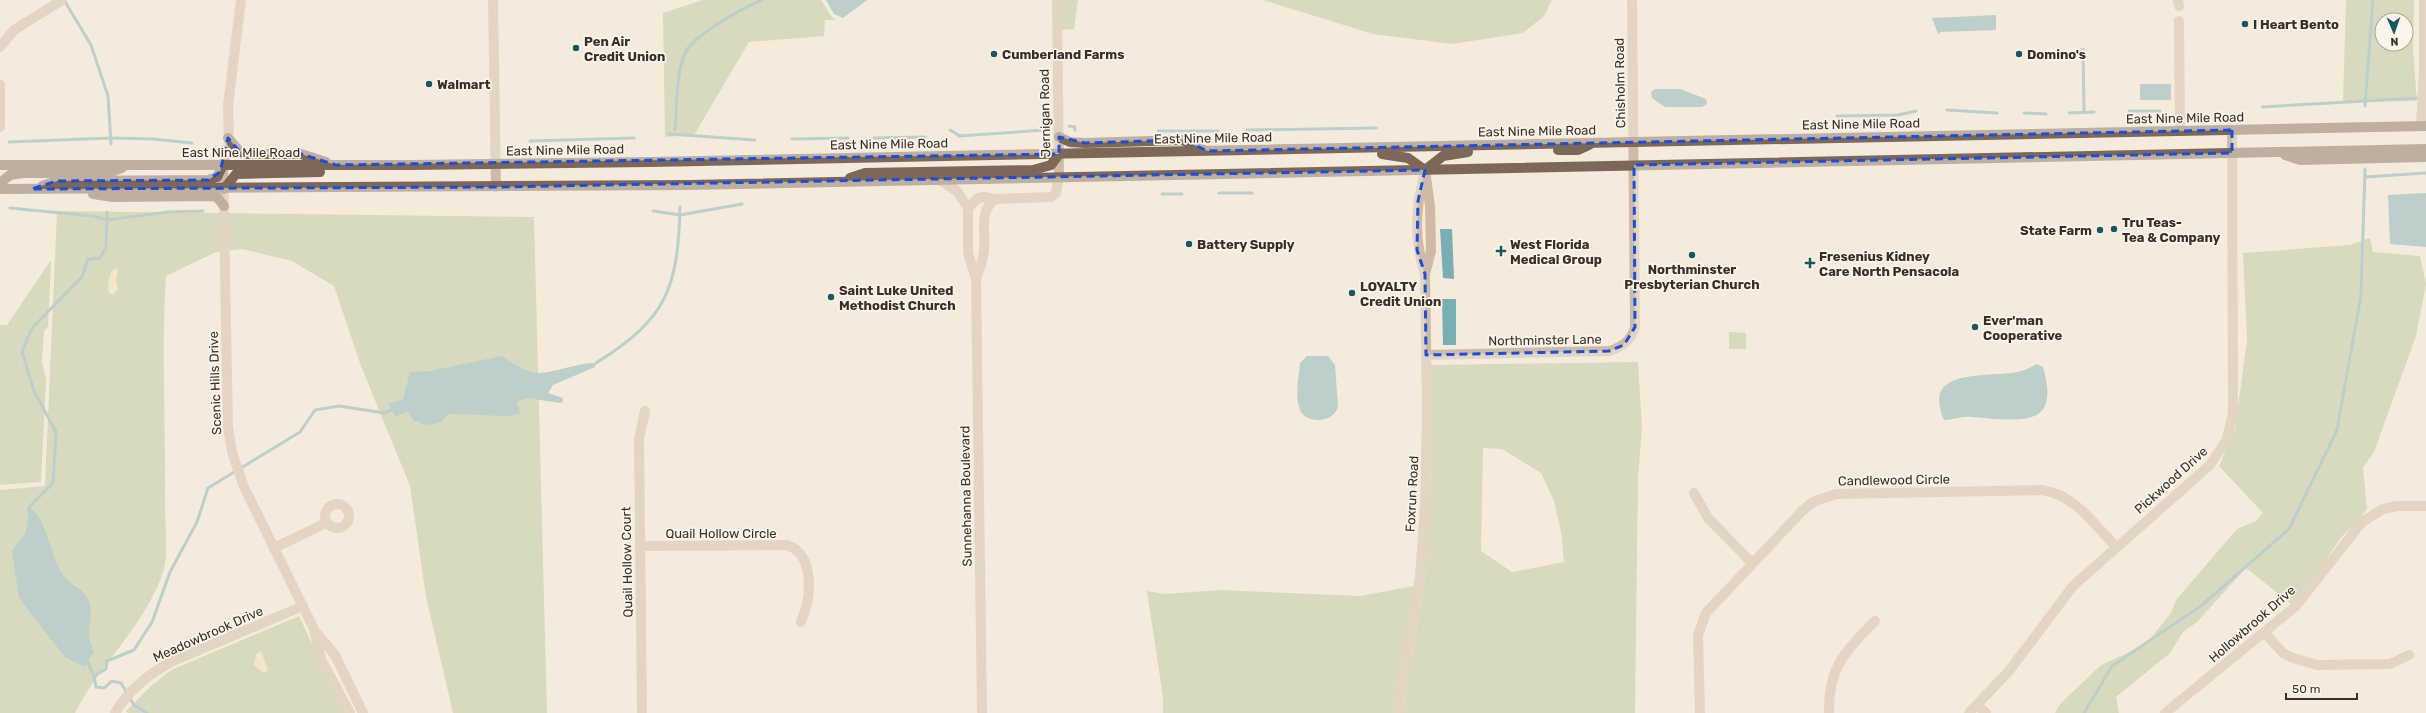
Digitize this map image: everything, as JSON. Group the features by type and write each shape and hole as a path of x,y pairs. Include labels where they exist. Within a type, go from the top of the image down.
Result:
{"main road":[{"name":"East Nine Mile Road","path":"0,165 495,164 1230,151 2423,126"},
{"path":"1059,137 1070,142 1085,143 1182,140 1208,151"},
{"path":"228,138 240,152 247,154 301,154 336,165"},
{"path":"1425,170 1443,156 1456,152 1578,150 1596,143"},
{"path":"0,189 496,188 2426,149"},
{"path":"1230,151 1394,154 1408,158 1425,170"},
{"path":"2275,153 2300,160 2426,157"},
{"path":"842,181 865,173 1032,170 1051,165 1059,154"},
{"path":"224,189 236,174 432,171 467,164"},
{"path":"0,183 10,175 107,173 129,165"},
{"path":"31,189 57,181 208,180 217,177 223,165"},
{"path":"61,189 113,197 217,197 224,206"}],"street":[{"path":"0,47 14,30 62,0"},
{"name":"Scenic Hills Drive","path":"241,0 228,106 228,138 223,165 228,427 241,480 314,629 321,659 350,713"},
{"path":"493,0 496,188"},
{"name":"Jernigan Road","path":"1057,0 1059,177"},
{"name":"Chisholm Road","path":"1632,0 1634,165"},
{"path":"2423,126 2424,0"},
{"path":"2179,21 2180,131"},
{"path":"0,85 2,90 0,127"},
{"name":"Pickwood Drive","path":"1969,713 2018,660 2074,586 2116,547 2210,465 2219,454 2231,427 2233,413 2232,130"},
{"name":"Northminster Lane","path":"1426,355 1609,351 1624,345 1631,338 1635,327 1634,165"},
{"name":"Foxrun Road","path":"1397,713 1412,630 1421,562 1426,477 1425,274 1417,250 1418,201 1425,170"},
{"path":"938,179 957,191 968,208 978,198 984,197 1051,197 1056,193 1059,177"},
{"name":"Sunnehanna Boulevard","path":"976,279 984,251 985,212 989,204 996,198"},
{"name":"Sunnehanna Boulevard","path":"968,208 968,253 976,279 982,713"},
{"name":"Quail Hollow Court","path":"642,713 639,439 644,412"},
{"name":"Candlewood Circle","path":"1700,713 1698,641 1701,623 1706,613 1803,510 1818,499 1836,494 2042,490 2054,492 2072,502 2116,547"},
{"path":"1694,493 1708,518 1752,563"},
{"name":"Hollowbrook Drive","path":"2165,713 2265,633 2296,606 2312,588 2333,557 2362,522 2372,515 2390,508 2426,506"},
{"path":"274,548 326,523"},
{"name":"Quail Hollow Circle","path":"640,546 787,545 794,548 801,553 807,565 808,599 801,622"},
{"name":"Meadowbrook Drive","path":"116,711 130,693 154,671 171,662 303,606"},
{"path":"1829,713 1829,693 1836,668 1850,646 1876,621"},
{"name":"Scenic Hills Drive","path":"314,629 335,655 363,713"},
{"path":"2265,633 2274,644 2288,656 2306,663 2317,665 2390,664 2409,655"},
{"path":"1977,705 1986,713"}],"highlighted area":[{"path":"2232,130 2232,153 1634,165 1635,327 1624,345 1609,351 1426,355 1425,274 1417,250 1418,201 1425,170 496,187 31,189 57,181 208,180 220,172 228,138 240,152 247,154 301,154 336,165 1059,154 1059,137 1085,143 1182,140 1208,151"}],"green space":[{"path":"703,0 821,0 831,16 836,20 825,20 824,36 749,42 694,135 665,137 663,13"},
{"path":"1062,0 1078,0 1074,29 1062,30"},
{"path":"1263,0 1552,0 1544,16 1523,33 1452,44 1373,34"},
{"path":"2346,0 2414,0 2414,12 2374,12 2374,52 2413,52 2417,101 2343,102"},
{"path":"57,211 534,217 547,713 453,713 426,597 410,486 361,366 334,286 292,261 242,249 216,252 166,276 164,361 166,555 164,569 156,589 135,626 97,677 75,713 0,713 0,490 45,486"},
{"path":"2370,238 2373,252 2420,256 2426,284 2416,336 2374,452 2363,468 2367,509 2340,539 2311,581 2291,604 2246,568 2197,622 2183,632 2170,653 2116,697 2119,713 2055,713 2060,704 2101,665 2145,645 2171,613 2176,600 2237,529 2256,521 2263,513 2219,466 2235,429 2247,340 2243,253 2350,245"},
{"path":"51,260 48,327 44,331 42,362 46,380 41,482 0,485 0,325 7,325"},
{"path":"1729,332 1746,333 1746,349 1729,349"},
{"path":"1638,362 1642,428 1638,478 1635,713 1402,713 1425,577 1431,477 1431,365","holes":["1483,448 1502,449 1541,473 1554,501 1561,532 1564,562 1512,572 1481,551"]},
{"path":"1414,586 1392,713 1163,713 1163,697 1147,591 1165,594 1220,590 1360,596"},
{"path":"299,616 345,713 128,713 126,711 151,686 171,670"}],"sand":[{"path":"115,268 118,270 116,281 118,289 114,294 110,294 108,288 109,280 111,273"},
{"path":"261,651 268,670 265,673 254,665 256,654"}],"water":[{"path":"826,0 867,0 843,18 834,14"},
{"path":"1996,15 1996,30 1941,32 1938,34 1932,18"},
{"path":"2140,84 2171,84 2171,100 2140,100"},
{"path":"1655,89 1680,89 1706,99 1707,104 1702,107 1665,107 1652,98 1651,92"},
{"path":"2426,193 2426,247 2390,244 2388,195"},
{"path":"1440,229 1452,229 1454,279 1443,278"},
{"path":"1442,299 1456,299 1456,345 1443,345"},
{"path":"502,356 520,368 536,373 548,372 582,364 596,363 595,367 553,385 548,393 563,398 563,402 560,403 527,398 517,402 520,413 510,416 448,414 440,422 422,425 420,421 414,421 407,411 395,417 389,404 403,399 410,372 430,371"},
{"path":"1307,356 1328,356 1335,365 1338,406 1336,412 1325,419 1319,420 1306,417 1299,407 1297,391 1300,363"},
{"path":"2037,364 2043,367 2047,388 2046,402 2041,412 2031,417 2019,419 1968,417 1944,420 1939,403 1941,391 1949,383 1960,378 2020,371"},
{"path":"29,507 40,519 55,559 63,575 86,595 90,604 91,616 89,638 94,652 84,667 65,657 19,598 12,551 26,532"}],"waterway":[{"path":"64,0 91,45 108,96 111,144"},
{"path":"675,129 677,92 681,64 684,55 696,40 718,23 762,0"},
{"path":"2365,106 2373,0"},
{"path":"2083,49 2084,112"},
{"path":"2262,107 2417,98"},
{"path":"1947,110 1997,113"},
{"path":"1837,116 1898,115 1916,111"},
{"path":"2129,111 2160,111"},
{"path":"2069,113 2094,112"},
{"path":"2024,113 2046,114"},
{"path":"959,136 1045,130 1048,125"},
{"path":"1069,126 1075,127 1075,130"},
{"path":"1247,130 1376,128"},
{"path":"950,130 960,136"},
{"path":"1158,131 1218,131"},
{"path":"669,134 755,140"},
{"path":"874,138 925,137"},
{"path":"9,142 111,138 153,139 192,143"},
{"path":"530,141 634,138"},
{"path":"792,139 848,138"},
{"path":"2084,713 2112,666 2201,606 2289,529 2337,430 2361,295 2365,169"},
{"path":"2365,177 2426,173"},
{"path":"1219,193 1252,193"},
{"path":"1162,194 1182,194"},
{"path":"653,211 680,215 742,204"},
{"path":"596,363 620,347 639,331 653,316 664,299 671,280 676,259 680,207"},
{"path":"10,208 92,216 107,220 168,212 203,211"},
{"path":"29,511 29,507 53,483 56,432 34,391 22,352 32,328 82,277 88,259 100,258 106,248 107,212"},
{"path":"94,676 106,669 107,661 134,650 152,622 170,572 197,522 208,488 300,432 315,410 339,406 384,413 391,410"},
{"path":"87,661 94,676 96,687 104,688 112,681 121,683 134,705 147,713"}],"place":[{"name":"I Heart Bento","path":"2245,24"},
{"name":"Pen Air Credit Union","path":"576,48"},
{"name":"Cumberland Farms","path":"994,54"},
{"name":"Domino's","path":"2019,54"},
{"name":"Walmart","path":"429,84"},
{"name":"Tru Teas- Tea & Company","path":"2114,229"},
{"name":"State Farm","path":"2100,230"},
{"name":"Battery Supply","path":"1189,244"},
{"name":"West Florida Medical Group","path":"1501,251"},
{"name":"Northminster Presbyterian Church","path":"1692,255"},
{"name":"Fresenius Kidney Care North Pensacola","path":"1810,263"},
{"name":"LOYALTY Credit Union","path":"1352,293"},
{"name":"Saint Luke United Methodist Church","path":"831,297"},
{"name":"Ever'man Cooperative","path":"1975,327"}]}
